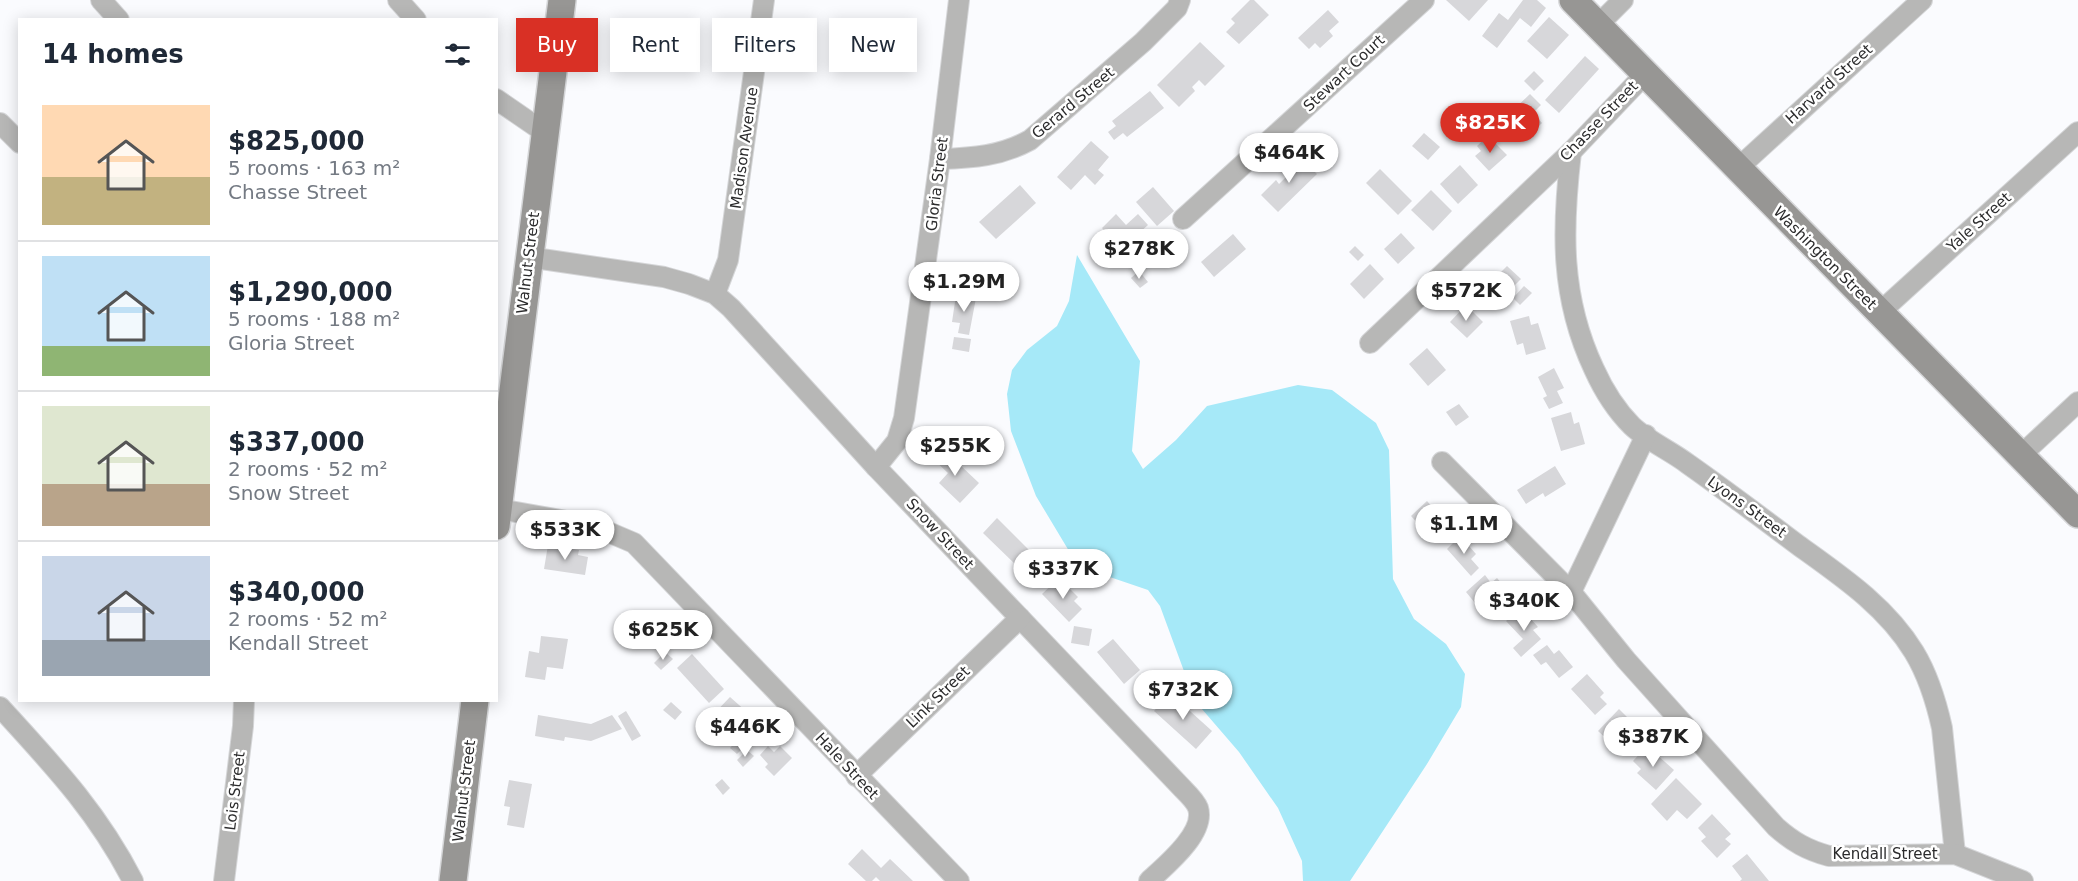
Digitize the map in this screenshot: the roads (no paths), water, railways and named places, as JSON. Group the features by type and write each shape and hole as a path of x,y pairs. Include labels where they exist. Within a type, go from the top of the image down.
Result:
{"main road":[{"name":"Walnut Street","path":"498,517 503,413 528,257 562,0"},
{"name":"Washington Street","path":"1573,0 2078,514"},
{"name":"Walnut Street","path":"453,881 475,702"}],"street":[{"path":"101,0 117,18"},
{"path":"398,0 414,18"},
{"name":"Madison Avenue","path":"715,294 729,260 764,0"},
{"name":"Gloria Street","path":"876,467 897,441 904,417 940,159 959,0"},
{"name":"Gerard Street","path":"940,159 983,157 1011,151 1030,140 1143,42 1177,8 1180,0"},
{"name":"Stewart Court","path":"1183,219 1424,0"},
{"path":"1598,25 1623,0"},
{"name":"Harvard Street","path":"1737,169 1922,0"},
{"name":"Chasse Street","path":"1370,343 1571,152 1646,73"},
{"path":"498,100 544,132"},
{"path":"0,123 18,141"},
{"name":"Yale Street","path":"1879,312 2078,132"},
{"name":"Lyons Street","path":"1571,152 1566,198 1567,278 1574,319 1588,357 1607,393 1633,426 1837,573 1890,620 1903,635 1924,670 1940,718 1955,854"},
{"name":"Snow Street","path":"528,257 664,277 715,294 731,308 876,467 1184,789 1198,808 1198,822 1192,836 1149,881"},
{"path":"2020,456 2078,402"},
{"path":"1571,592 1646,435"},
{"name":"Kendall Street","path":"1442,462 1571,592 1626,660 1791,841 1809,851 1829,856 1955,854"},
{"name":"Hale Street","path":"498,517 594,526 634,543 959,881"},
{"name":"Link Street","path":"856,776 1020,618"},
{"name":"Lois Street","path":"224,881 244,702"},
{"path":"0,707 60,773 98,820 133,881"},
{"path":"1955,854 2023,881"}],"water":[{"path":"1077,255 1140,361 1132,451 1143,469 1176,440 1207,406 1298,385 1332,390 1376,423 1389,450 1393,579 1414,619 1446,644 1465,674 1461,707 1427,764 1350,881 1303,881 1302,861 1278,808 1239,752 1195,701 1160,606 1148,590 1098,573 1069,551 1036,496 1011,431 1007,394 1012,370 1027,350 1057,326 1069,301"}]}
